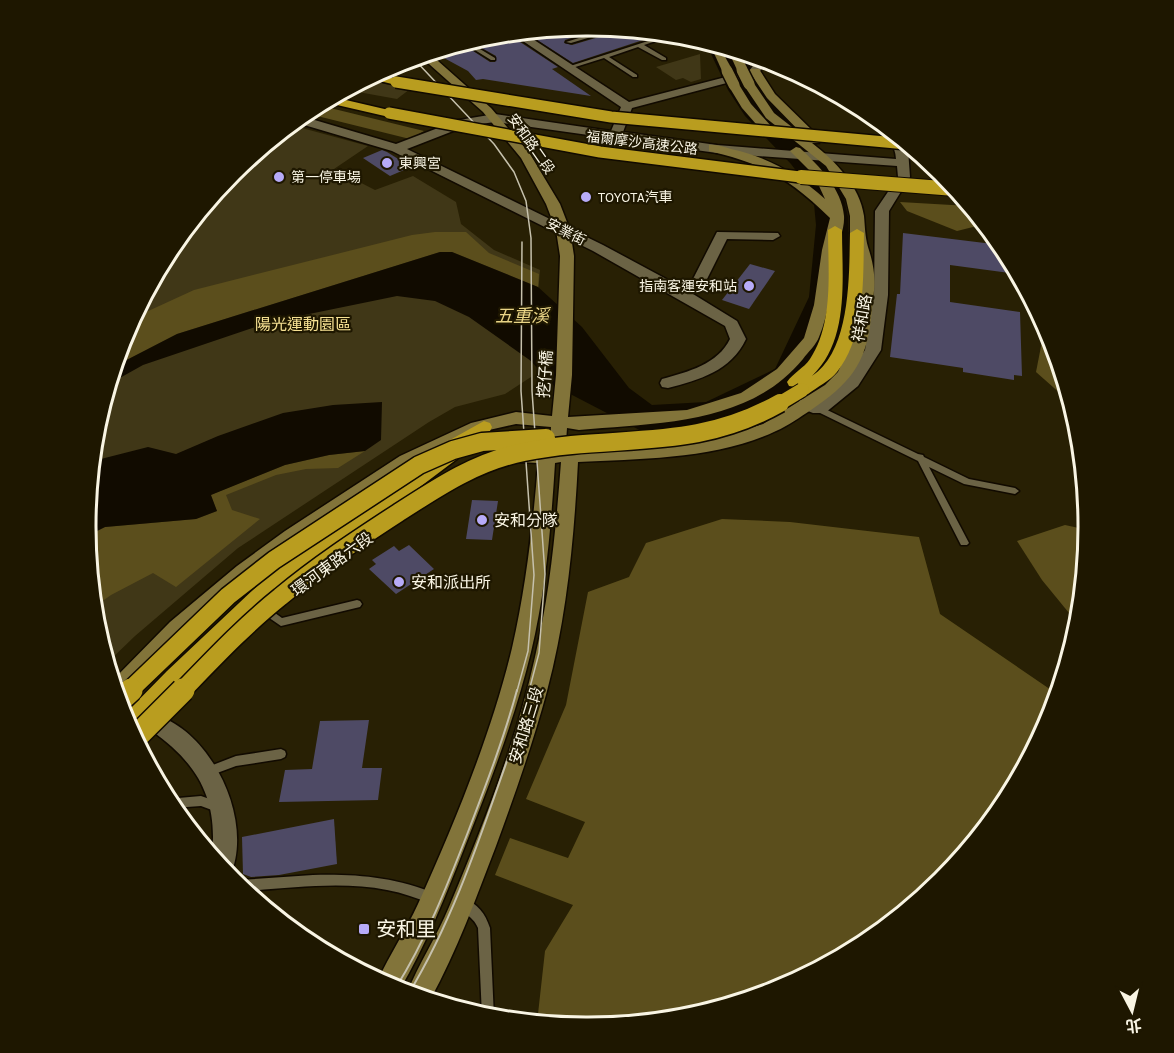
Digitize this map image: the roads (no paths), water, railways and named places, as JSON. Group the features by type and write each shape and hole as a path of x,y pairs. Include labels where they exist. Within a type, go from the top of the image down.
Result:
{"highway":[{"name":"福爾摩沙高速公路","path":"386,79 612,117 892,143"},
{"name":"福爾摩沙高速公路","path":"342,102 490,135 562,148 808,178 942,188"},
{"path":"142,731 224,648 278,598 336,554 450,480 488,461 534,449 641,442 686,437 717,430 748,420 805,396 829,332 833,306 836,223"},
{"path":"127,694 211,611 255,574 419,465 453,450 482,442 646,433 693,427 745,412 772,398 805,396"},
{"path":"136,717 223,629 281,575 484,427"},
{"path":"131,707 276,567 453,453 481,443 559,437"}],"main road":[{"name":"祥和路","path":"559,437 606,455 657,452 728,441 769,428 805,396 831,389 845,374 861,339 869,271 857,233 857,216 852,199 838,172 823,157 790,146 767,129 746,106 718,54"},
{"name":"祥和路","path":"737,60 751,87 770,116 806,151 832,199 836,223"},
{"name":"安和路二段","path":"430,62 458,82 495,118 526,157 553,204 567,252 567,271"},
{"path":"754,72 771,96 820,145 823,157"},
{"path":"398,466 471,429 516,418 559,437 602,423 687,415 713,408 747,397 783,373 811,339 821,305 829,250 836,223 807,188 775,166 746,155 713,148"},
{"name":"挖仔橋","path":"559,437 567,271"},
{"path":"123,683 190,616 261,557 462,421 493,411 515,408 559,437"},
{"path":"619,422 624,453"},
{"path":"602,423 606,455"},
{"name":"安和路三段","path":"393,977 434,898 503,715 521,651 531,603 541,519 559,437"},
{"name":"安和路三段","path":"422,989 463,904 529,720 555,604 565,519 559,437"},
{"name":"環河東路六段","path":"146,741 241,636 332,561 465,475 482,466 517,459 559,437"},
{"path":"541,519 565,519"}],"street":[{"path":"526,40 627,106 724,82 754,72 758,67"},
{"path":"615,136 627,106"},
{"path":"396,148 418,142 464,123 495,118 713,148 806,151"},
{"name":"安業街","path":"309,122 396,148 562,230 684,295 732,324 738,339 731,352 720,361 695,374 668,382"},
{"path":"805,396 852,382 873,350 881,295 882,212 904,177 902,151"},
{"path":"823,157 904,163"},
{"path":"684,295 699,281 722,235 773,236"},
{"path":"159,725 187,744 209,771 222,808 226,830 223,856"}],"lane":[{"path":"568,42 588,36"},
{"path":"567,68 652,41"},
{"path":"639,45 664,59"},
{"path":"476,49 493,59"},
{"path":"604,56 636,76"},
{"path":"805,396 967,482 1015,491"},
{"path":"920,457 964,543"},
{"path":"268,612 281,622 357,604"},
{"path":"209,771 236,760 281,754"},
{"path":"181,802 201,801 222,808"},
{"path":"253,885 345,879 400,886 434,898"},
{"path":"463,904 474,909 481,918 484,928 488,1007"}],"water":[{"name":"五重溪","path":"710,52 748,63 771,103 838,170 848,217 850,336 818,398 769,428 696,442 653,437 551,384 531,361 469,317 435,301 397,296 270,322 143,365 120,378 126,360 177,334 440,252 452,252 538,287 582,327 629,388 652,405 706,402 775,369 809,297 816,225 813,193 791,164 745,116 728,90"},
{"path":"382,402 381,440 365,451 329,455 285,465 211,495 217,511 196,519 105,527 96,531 102,459 148,447 176,454 283,413 333,405"}],"tram line":[{"path":"420,65 494,144 514,172 526,201 531,238 532,391 545,574 539,653 529,691"},
{"path":"517,691 528,651 534,575 521,391 522,242"},
{"path":"400,980 426,932 452,872 494,761 517,690"},
{"path":"413,985 458,894 485,824 530,690"}],"place":[{"name":"東興宮","path":"387,163"},
{"name":"第一停車場","path":"279,177"},
{"name":"TOYOTA汽車","path":"586,197"},
{"name":"指南客運安和站","path":"749,286"},
{"name":"安和分隊","path":"482,520"},
{"name":"安和派出所","path":"399,582"},
{"name":"安和里","path":"364,929"}],"park label":[{"name":"陽光運動園區","path":"303,324"}]}
